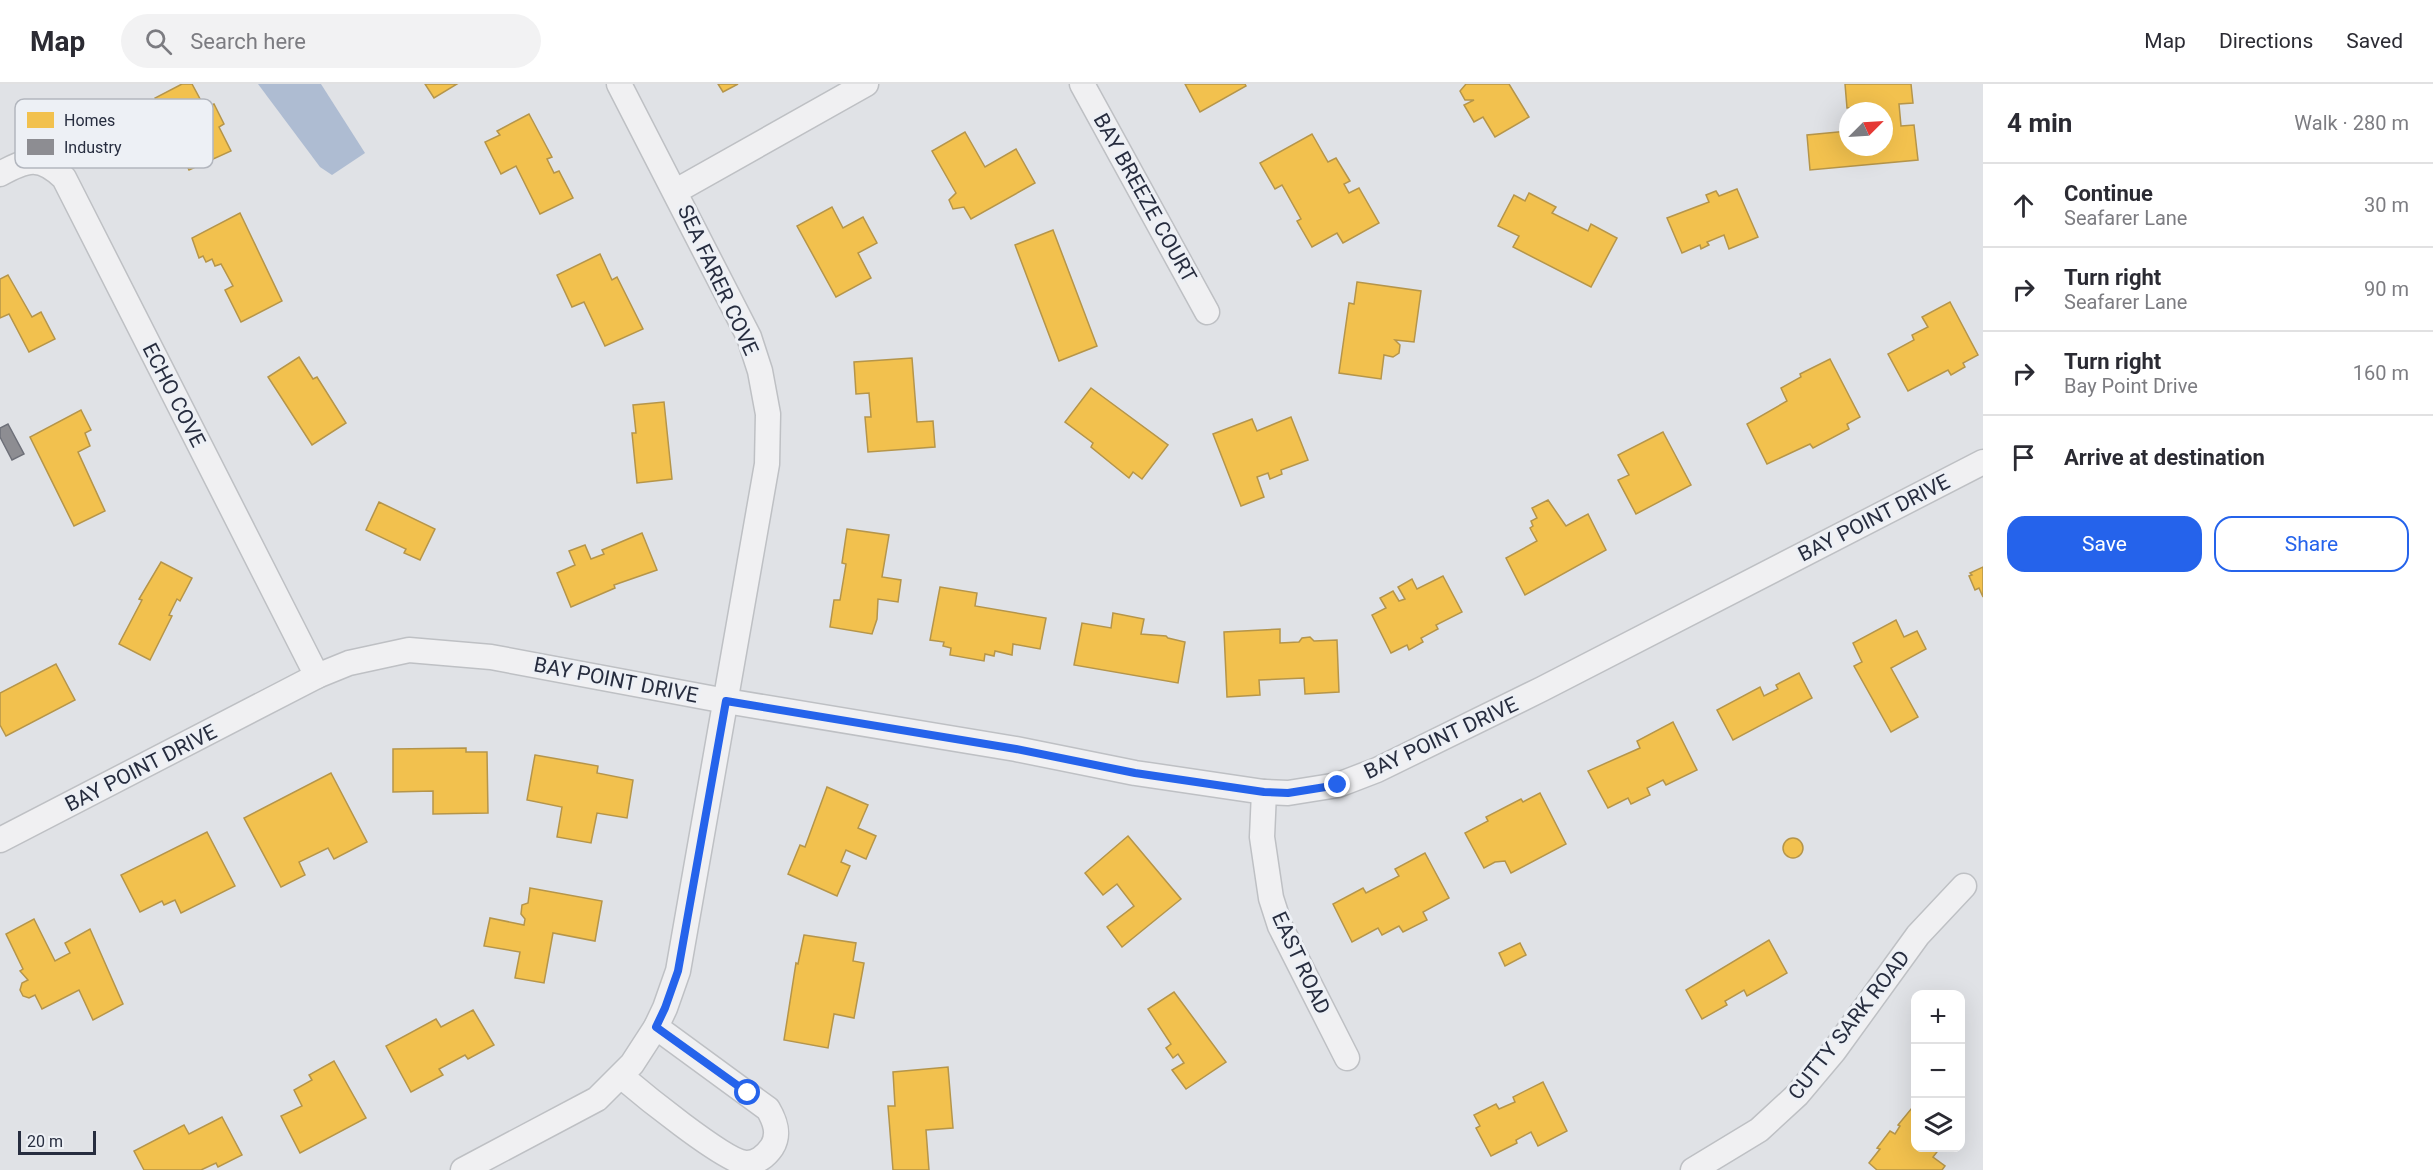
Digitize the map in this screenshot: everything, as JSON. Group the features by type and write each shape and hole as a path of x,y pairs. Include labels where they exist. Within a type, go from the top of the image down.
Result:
{"street":[{"name":"SEA FARER COVE","path":"463,1170 597,1099 621,1076 656,1027 665,1008 678,971 767,464 768,414 760,371 749,337 619,84"},
{"path":"676,191 867,84"},
{"name":"BAY BREEZE COURT","path":"1082,84 1207,312"},
{"path":"0,174 15,166"},
{"name":"ECHO COVE","path":"54,168 64,178 317,676"},
{"name":"BAY POINT DRIVE","path":"0,840 317,676 350,663 409,650 491,657 726,701 1016,749 1135,773 1264,792 1288,793 1338,785 1377,771 1542,689 1983,462"},
{"name":"EAST ROAD","path":"1264,792 1262,837 1270,898 1280,926 1347,1059"},
{"name":"CUTTY SARK ROAD","path":"1693,1170 1759,1130 1797,1095 1834,1051 1918,935 1964,886"},
{"path":"621,1076 647,1098 732,1159 751,1163 764,1156 773,1145 777,1135 775,1121 768,1109 656,1027"}],"water":[{"path":"258,84 321,84 365,153 332,175 320,167"}],"building: Homes":[{"path":"182,84 192,84 200,99 155,99"},
{"path":"425,84 457,84 434,98"},
{"path":"718,84 738,84 723,92"},
{"path":"1185,84 1245,84 1246,86 1200,112"},
{"path":"1466,84 1509,84 1529,117 1495,137 1483,117 1474,122 1464,105 1474,100 1465,100 1460,91"},
{"path":"1845,84 1911,84 1913,103 1899,104 1901,126 1914,125 1918,160 1810,170 1807,135 1839,132 1839,156 1893,156 1893,102 1846,102"},
{"path":"214,104 224,124 219,127 231,151 213,159"},
{"path":"529,114 552,157 547,159 554,173 559,171 573,198 540,214 516,166 501,174 485,142 500,135 497,131"},
{"path":"965,132 985,167 1016,149 1035,183 971,219 964,207 953,209 949,200 956,193 932,151"},
{"path":"1312,134 1328,162 1336,158 1350,181 1344,184 1349,193 1359,188 1379,223 1343,243 1337,233 1312,247 1297,221 1301,219 1282,185 1275,189 1260,163"},
{"path":"1737,189 1758,237 1729,249 1724,235 1707,242 1709,245 1701,249 1700,245 1682,253 1667,218 1709,202 1706,195 1716,191 1719,196"},
{"path":"1529,193 1556,207 1552,213 1588,231 1591,224 1617,238 1591,287 1513,247 1519,236 1498,226 1514,195 1525,201"},
{"path":"832,207 843,228 863,217 877,243 858,253 871,278 836,297 797,226"},
{"path":"240,213 282,301 241,322 225,290 233,286 221,264 215,266 212,259 206,262 203,256 199,258 192,238"},
{"path":"1053,230 1097,346 1059,361 1015,245"},
{"path":"600,254 612,280 617,277 643,329 605,346 584,302 572,307 557,275"},
{"path":"8,275 32,317 41,312 55,339 29,352 9,314 0,318 0,279"},
{"path":"1357,282 1421,291 1414,342 1395,340 1400,345 1399,353 1393,357 1384,355 1381,379 1339,373 1349,303 1354,304"},
{"path":"1950,302 1978,355 1963,363 1965,367 1951,375 1948,370 1908,391 1888,354 1914,340 1912,335 1928,327 1922,317"},
{"path":"299,357 313,379 317,377 346,423 312,445 268,377"},
{"path":"912,358 917,422 933,421 935,447 868,452 865,417 871,417 869,393 856,394 854,362"},
{"path":"1830,359 1860,417 1847,424 1849,429 1813,448 1810,444 1767,464 1747,424 1787,401 1781,388 1801,377 1800,374"},
{"path":"1091,388 1168,445 1142,479 1133,472 1129,478 1091,447 1093,443 1065,422"},
{"path":"664,402 672,479 637,483 632,433 636,433 633,405"},
{"path":"81,410 91,430 85,433 90,446 78,452 105,511 74,526 30,437"},
{"path":"1291,417 1308,460 1281,470 1282,474 1270,479 1268,473 1257,477 1264,497 1241,506 1213,434 1252,419 1257,431"},
{"path":"1663,432 1691,485 1636,514 1618,480 1629,475 1618,455"},
{"path":"1548,500 1566,526 1588,514 1606,550 1525,595 1506,558 1537,541 1530,528 1533,526 1531,521 1537,518 1532,508"},
{"path":"379,502 435,529 420,560 404,553 406,549 366,530"},
{"path":"847,529 889,535 882,577 901,580 898,602 878,599 877,619 872,634 830,627 834,600 840,600 846,564 842,563"},
{"path":"642,533 657,570 614,585 615,588 571,607 557,573 575,565 569,551 585,545 591,559 604,554 602,550"},
{"path":"161,562 192,578 180,601 177,599 169,615 172,616 150,660 119,644 142,600 139,599"},
{"path":"1983,567 1983,597 1979,588 1975,590 1969,576 1972,575 1970,573"},
{"path":"1443,576 1462,612 1436,625 1438,629 1421,638 1423,642 1409,650 1407,645 1391,653 1372,615 1386,608 1380,598 1393,591 1399,601 1405,599 1398,587 1412,579 1417,589"},
{"path":"940,587 977,593 975,606 1046,618 1040,649 1013,644 1012,655 995,651 994,656 985,654 984,661 950,655 951,648 943,646 944,642 930,640"},
{"path":"1113,613 1144,619 1141,634 1166,636 1185,642 1178,683 1074,665 1082,623 1111,628"},
{"path":"1896,620 1904,637 1917,631 1926,649 1891,668 1918,717 1891,732 1854,666 1862,662 1853,643"},
{"path":"1280,629 1280,643 1299,642 1302,638 1310,637 1314,641 1337,640 1339,692 1305,694 1304,678 1259,680 1260,695 1227,697 1224,632"},
{"path":"56,664 75,700 6,736 0,725 0,693"},
{"path":"1799,673 1812,698 1733,740 1717,710 1760,687 1764,696 1778,689 1776,685"},
{"path":"1673,722 1697,770 1666,785 1663,780 1647,788 1650,795 1631,804 1628,798 1608,808 1588,771 1640,748 1637,741"},
{"path":"466,748 466,752 487,752 488,813 433,814 433,791 393,792 393,749"},
{"path":"535,755 598,766 597,773 633,780 627,818 597,813 591,843 557,837 562,807 527,800"},
{"path":"331,773 367,842 334,859 328,848 299,862 305,875 281,887 244,818"},
{"path":"827,787 868,805 858,828 876,836 866,859 846,850 841,862 850,866 837,896 788,874 800,845 805,847"},
{"path":"1540,793 1566,844 1511,873 1505,861 1495,862 1484,868 1465,833 1488,821 1486,817 1521,799 1523,802"},
{"path":"207,832 235,886 181,913 175,900 164,905 162,901 140,912 121,875"},
{"path":"1128,836 1181,899 1122,947 1107,927 1134,906 1117,884 1103,895 1085,873"},
{"path":"1793,838 1800,841 1803,848 1800,855 1793,858 1786,855 1783,848 1786,841"},
{"path":"1425,853 1449,898 1423,912 1427,920 1403,932 1399,926 1382,935 1378,928 1352,942 1333,904 1363,888 1366,893 1399,876 1395,869"},
{"path":"530,888 602,901 595,941 553,933 544,983 515,978 520,952 484,946 490,918 524,925 525,919 521,914 522,905 528,903"},
{"path":"34,919 55,961 70,953 65,943 90,929 123,1004 93,1020 79,990 42,1009 35,995 29,998 23,996 20,990 22,983 28,980 20,971 23,969 6,934"},
{"path":"804,935 856,943 853,961 864,963 854,1018 834,1014 828,1048 784,1040 796,963 798,964"},
{"path":"1769,940 1787,973 1747,996 1744,990 1725,1001 1727,1005 1702,1019 1686,990"},
{"path":"1520,943 1526,955 1505,966 1499,953"},
{"path":"1174,992 1226,1062 1186,1089 1172,1070 1184,1063 1178,1054 1173,1058 1166,1048 1171,1044 1148,1009"},
{"path":"473,1010 494,1045 468,1059 465,1055 439,1069 443,1075 411,1092 386,1046 436,1019 441,1027"},
{"path":"334,1061 366,1118 300,1153 281,1116 302,1106 294,1090 312,1080 309,1075"},
{"path":"948,1067 953,1128 926,1130 929,1170 893,1170 888,1106 895,1106 893,1072"},
{"path":"1543,1082 1567,1131 1538,1146 1531,1132 1516,1140 1517,1143 1491,1156 1476,1128 1480,1126 1474,1115 1496,1104 1499,1109 1515,1102 1513,1097"},
{"path":"1911,1109 1911,1152 1937,1152 1933,1157 1945,1166 1942,1170 1877,1170 1869,1163 1890,1131 1895,1134 1900,1126 1898,1125"},
{"path":"222,1117 242,1155 218,1167 216,1163 201,1170 144,1170 134,1151 184,1125 189,1134"}],"building: Industry":[{"path":"8,424 24,454 12,460 0,437 0,428"}],"route":[{"path":"748,1093 656,1027 678,971 726,701 1016,749 1135,773 1264,792 1288,793 1338,785"}]}
